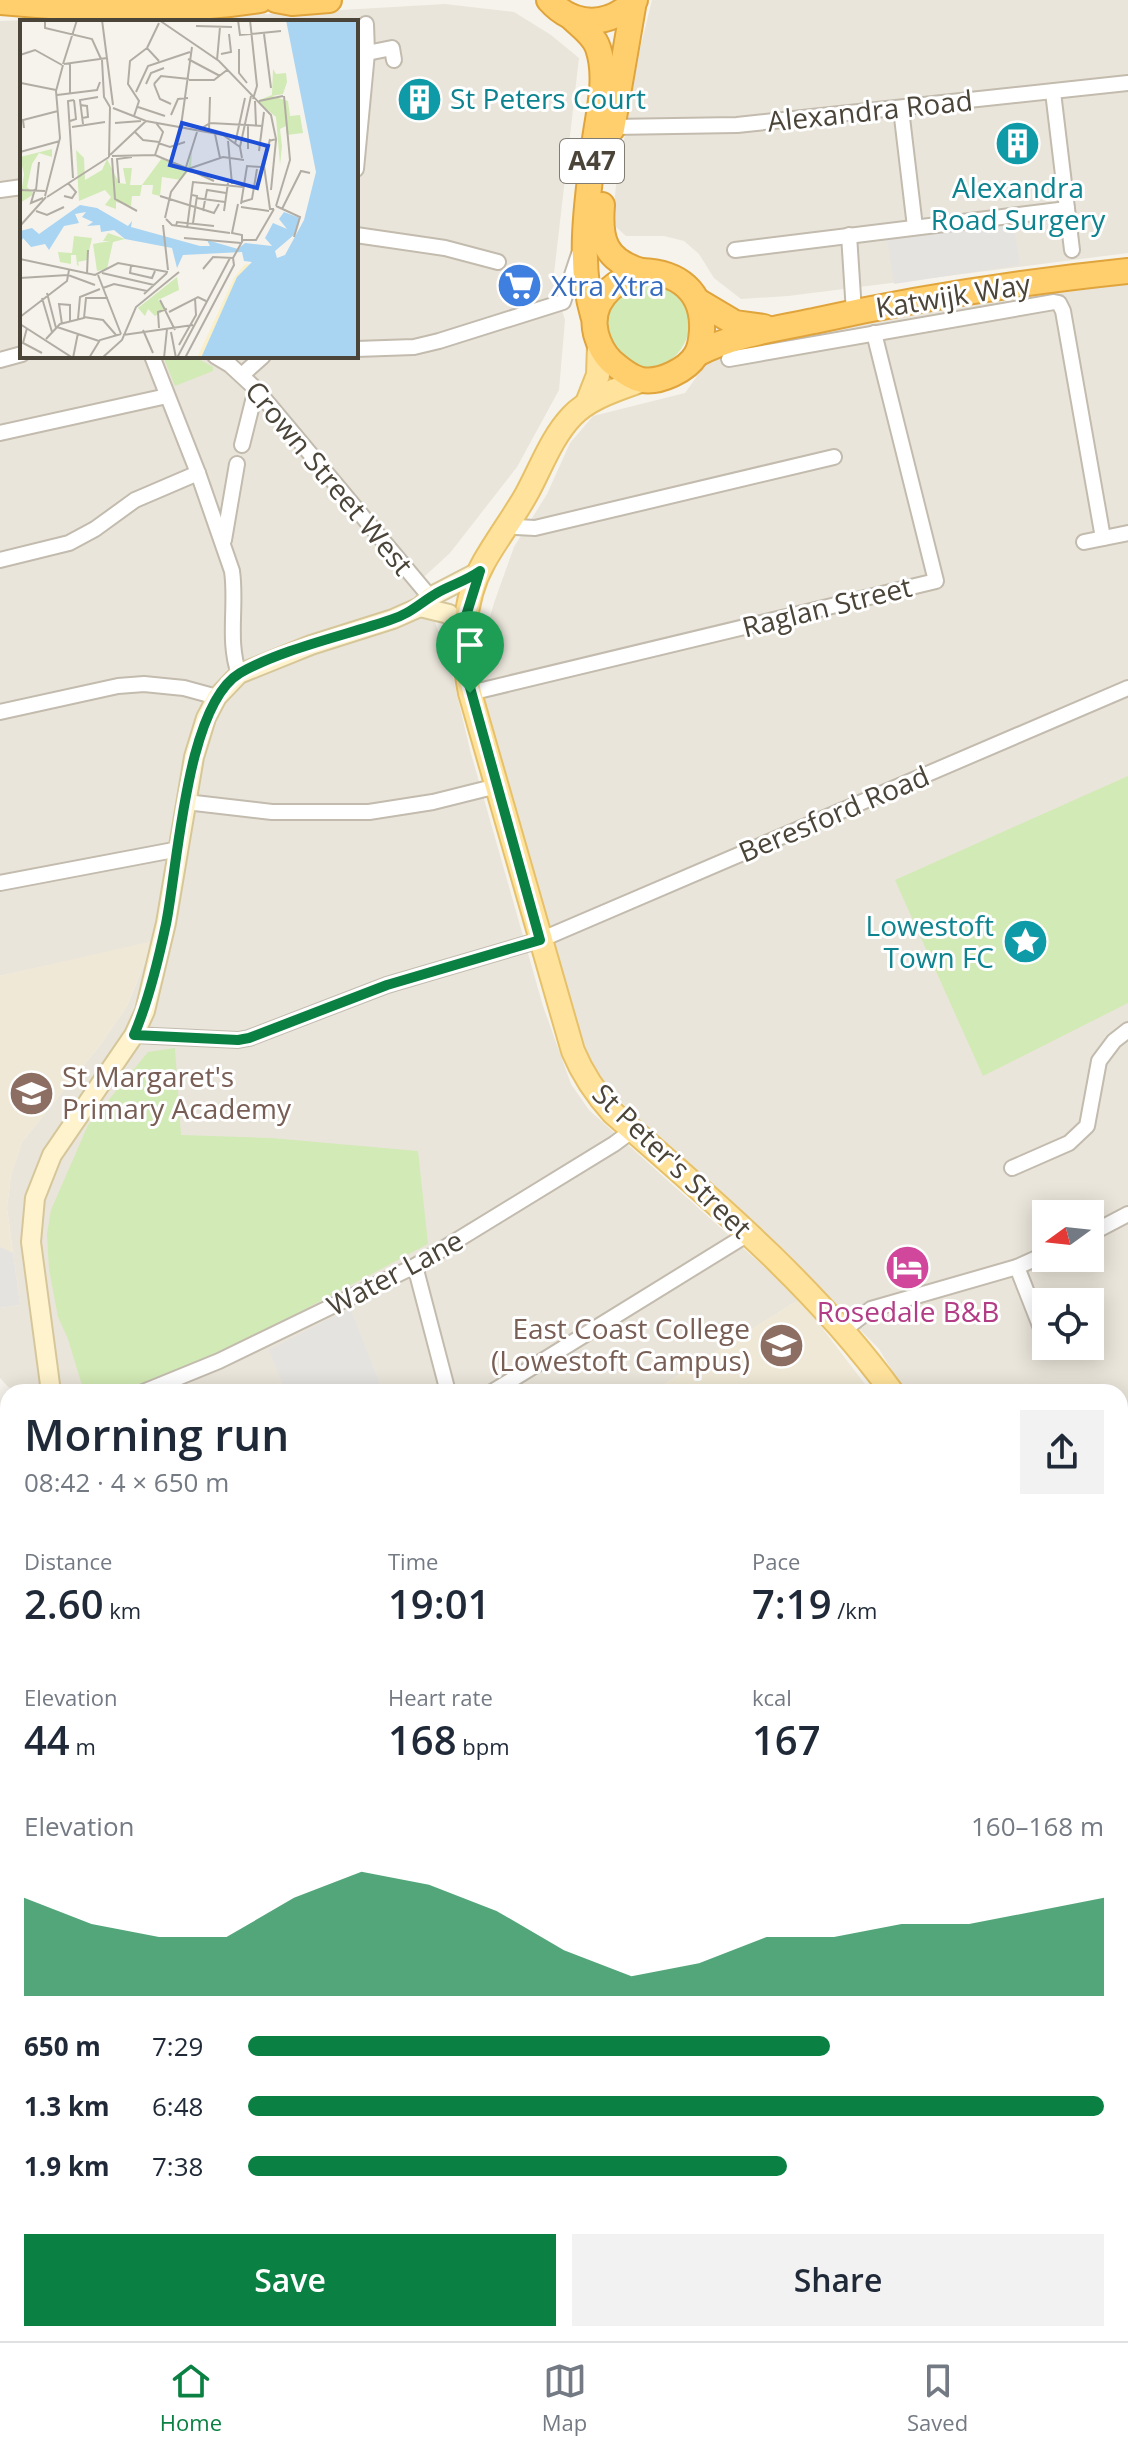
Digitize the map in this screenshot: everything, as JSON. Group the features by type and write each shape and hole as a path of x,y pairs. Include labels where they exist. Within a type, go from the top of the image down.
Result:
{"highway":[{"path":"0,2 101,9 159,4 226,6 260,0"},
{"path":"276,0 292,3 329,0"},
{"path":"554,5 592,22 625,10 635,0"},
{"name":"A47","path":"635,0 604,179 601,224 602,236 611,253 623,266 641,271"},
{"name":"A47","path":"554,5 592,37 602,65 602,88 590,178 585,283 593,315"},
{"path":"641,271 659,272 679,280 698,301 702,323 701,345 690,363 660,378 643,380 608,358 599,346 593,315 613,285 641,271"},
{"name":"Katwijk Way","path":"697,354 721,341 854,312 989,289 1128,271"},
{"name":"Katwijk Way","path":"698,301 735,323 779,328"}],"main road":[{"name":"St Peter's Street","path":"587,403 598,375 599,346"},
{"name":"St Peter's Street","path":"643,380 587,403 572,415 558,434 480,571 465,619 466,673 470,693 573,1051 594,1092 748,1234 844,1330 886,1384"},
{"path":"50,1384 31,1242 35,1198 52,1155 134,1035 145,1011 166,923 194,757 206,718 217,697 239,674 311,645 393,619 427,604 480,571"},
{"path":"427,604 449,614 465,637"}],"street":[{"path":"358,148 367,53 366,24"},
{"path":"367,53 392,48 394,60"},
{"name":"Alexandra Road","path":"612,127 737,125 1128,83"},
{"path":"1053,92 1072,250"},
{"path":"901,109 915,227"},
{"path":"0,190 20,187"},
{"path":"735,250 1067,209"},
{"path":"358,349 414,347 563,302 587,231"},
{"path":"358,235 445,248 498,262"},
{"path":"849,235 854,312"},
{"path":"729,359 1059,303 1063,311 1103,538"},
{"name":"Raglan Street","path":"470,693 936,581 874,333"},
{"path":"0,360 20,355"},
{"path":"153,358 224,544 234,588 233,648 239,674"},
{"name":"Crown Street West","path":"218,358 256,389 427,604"},
{"path":"242,375 261,358"},
{"path":"242,445 256,389"},
{"path":"0,433 167,396"},
{"path":"508,524 535,528 834,457"},
{"path":"224,544 237,464"},
{"path":"0,560 69,543 95,529 135,500 198,473"},
{"path":"1084,542 1128,533"},
{"path":"0,712 118,686 144,684 184,688 217,697"},
{"name":"Beresford Road","path":"134,1035 249,1038 387,985 540,940 1128,688"},
{"path":"186,802 272,812 369,812 433,802 497,786"},
{"path":"0,883 179,849"},
{"path":"1012,1168 1069,1143 1087,1126 1099,1061 1114,1041 1128,1030"},
{"name":"Water Lane","path":"163,1384 219,1361 415,1266 633,1130"},
{"path":"1104,1227 1128,1214"},
{"path":"505,1384 748,1234"},
{"path":"844,1330 871,1309 1032,1260"},
{"path":"415,1266 446,1384"},
{"path":"1017,1267 1032,1306"}],"shaded area":[{"path":"652,0 1128,0 1128,253 788,296 741,299 714,278 699,254 684,241 664,236 626,236 616,227 613,214 616,186 639,53"},
{"path":"445,4 514,12 551,35 579,58 553,282 565,320 559,390 517,467 450,553 413,587 434,619 450,665 470,750 543,1006 571,1084 589,1110 800,1299 665,1384 6,1384 0,1378 0,1308 20,1305 7,1208 11,1175 22,1142 101,1044 127,1006 153,942 0,976 0,21 20,20 20,358 358,358 358,20 28,20 272,14"},
{"path":"1013,220 1020,265 894,284 887,239"},
{"path":"1128,284 1128,1384 900,1384 879,1349 758,1226 612,1094 590,1061 491,737 475,670 514,547 547,494 570,443 593,416 685,393 705,365 720,353 847,324"},
{"name":"St Margaret's Primary Academy","path":"153,941 127,1006 101,1044 22,1142 11,1175 7,1208 20,1305 0,1308 0,976"},
{"path":"0,1247 13,1253 20,1305 0,1308"},
{"name":"East Coast College (Lowestoft Campus)","path":"800,1299 865,1384 665,1384"},
{"path":"350,1308 380,1384 283,1384 269,1350"}],"green space":[{"path":"639,281 670,288 683,300 689,315 689,331 684,345 674,357 661,365 645,367 628,362 614,350 607,337 609,303"},
{"path":"164,358 197,358 213,367 213,371 175,386"},
{"name":"Lowestoft Town FC","path":"1128,776 1128,1003 983,1076 895,880"},
{"path":"175,1048 181,1135 271,1138 418,1151 428,1244 171,1377 151,1384 82,1384 58,1317 49,1269 47,1234 51,1210 88,1125 148,1052"}],"place":[{"name":"St Peters Court","path":"419,99"},
{"name":"Alexandra Road Surgery","path":"1018,143"},
{"name":"Xtra Xtra","path":"520,286"},
{"name":"Lowestoft Town FC","path":"1025,942"},
{"name":"St Margaret's Primary Academy","path":"31,1093"},
{"name":"Rosedale B&B","path":"908,1268"},
{"name":"East Coast College (Lowestoft Campus)","path":"781,1345"}],"route":[{"path":"480,571 465,619 466,673 470,693 540,940 387,985 249,1038 134,1035 145,1011 166,923 194,757 206,718 227,685 239,674 279,657 420,607 430,597 480,571"}]}
